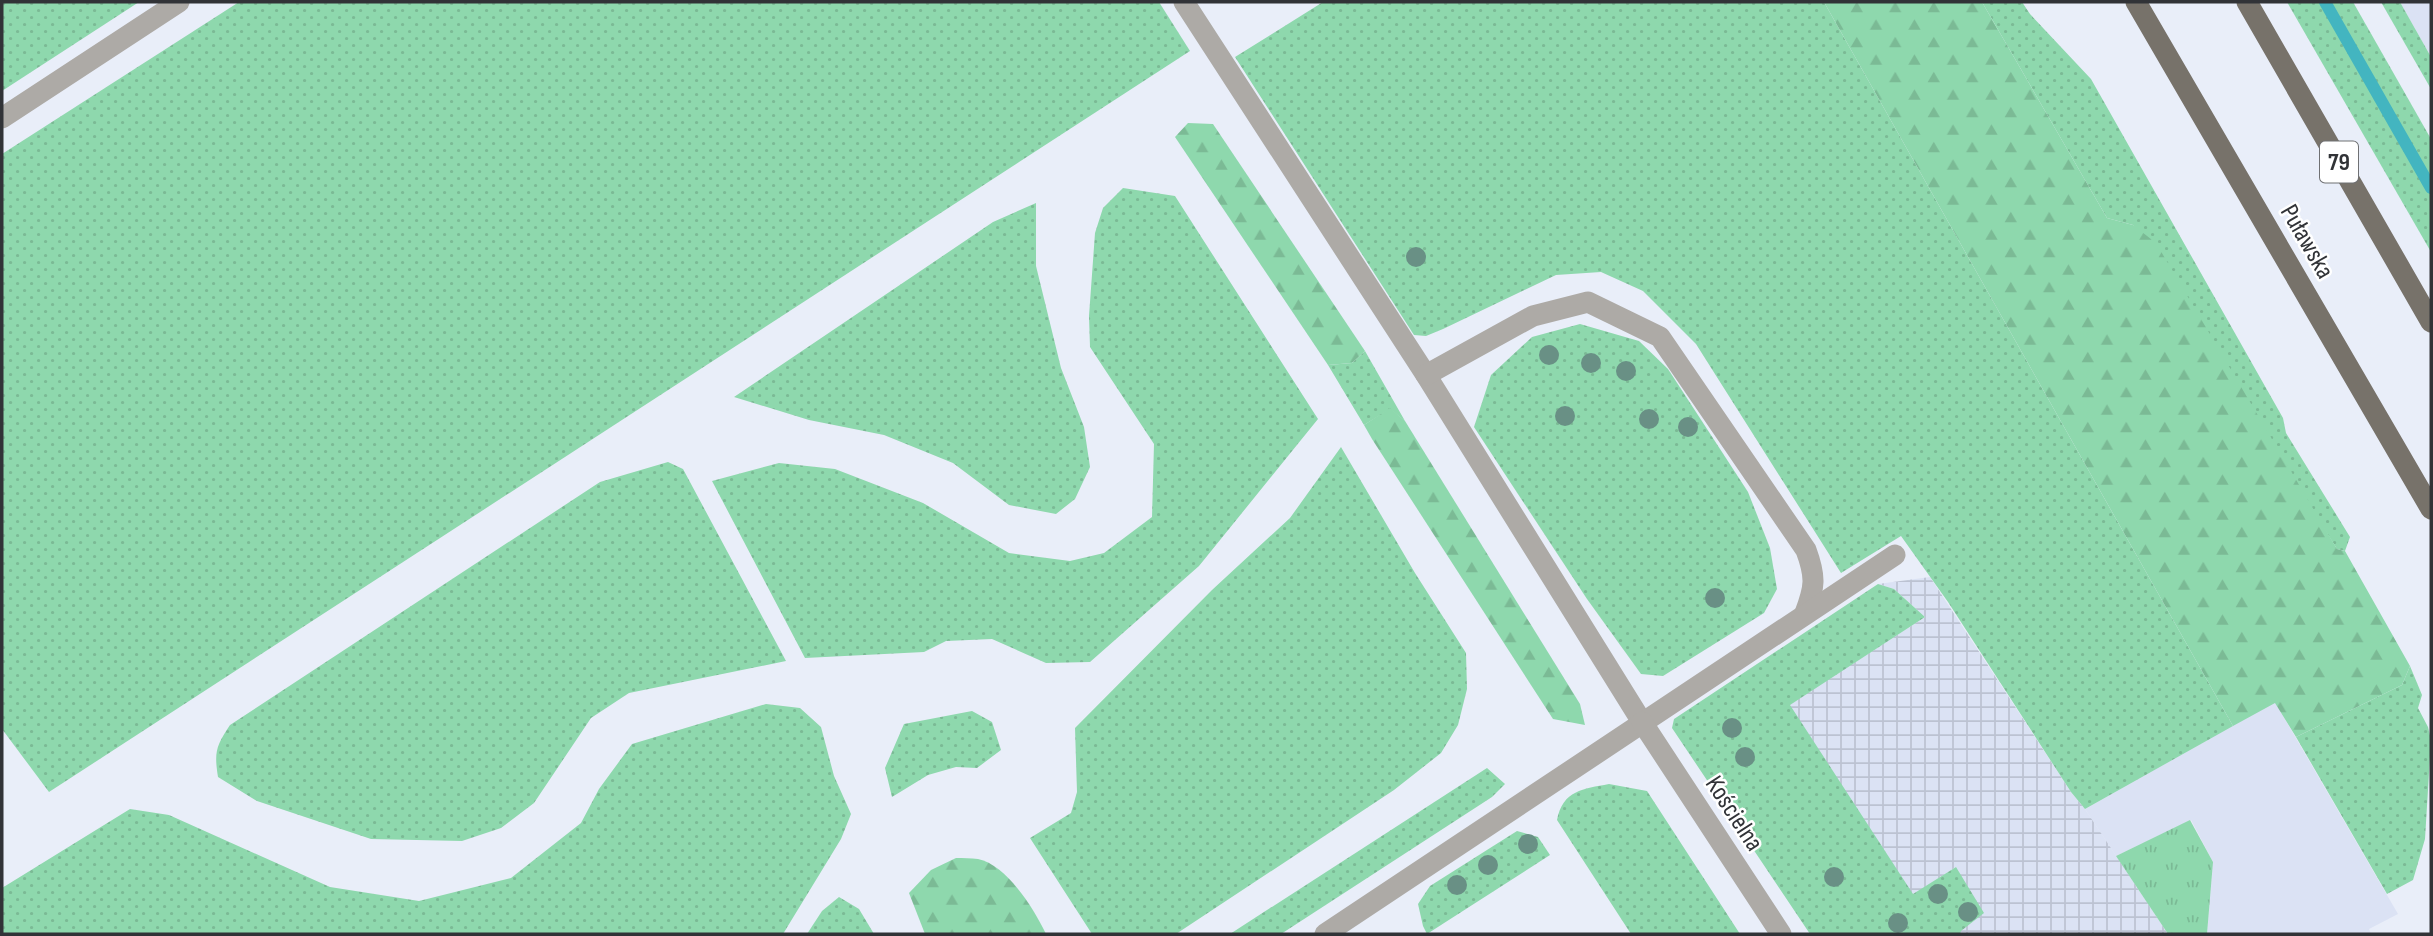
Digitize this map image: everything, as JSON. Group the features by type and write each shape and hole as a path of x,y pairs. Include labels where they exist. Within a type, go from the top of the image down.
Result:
{"main road":[{"name":"Puławska","path":"2136,2 2431,509"},
{"name":"79","path":"2246,2 2431,322"}],"street":[{"path":"2,118 179,2"},
{"name":"Kościelna","path":"1184,2 1426,375 1642,722 1781,934"},
{"path":"1426,375 1533,316 1588,302 1660,337 1806,550 1813,568 1814,588 1805,613"},
{"path":"1325,934 1895,555"}],"shaded area":[{"path":"2400,2 2431,2 2431,57"},
{"path":"1930,577 2168,934 1960,934 1956,867 1913,895 1789,705 1925,617 1894,589 1878,584"},
{"path":"2275,702 2398,914 2369,929 2371,934 2207,934 2213,862 2191,820 2116,856 2085,809"}],"green space":[{"path":"2,2 139,2 2,91"},
{"path":"239,2 1159,2 1190,51 49,792 2,729 2,154"},
{"path":"1323,2 1824,2 2233,726 2085,809 2071,792 1948,602 1901,536 1841,573 1696,344 1643,291 1601,272 1556,275 1443,329 1426,336 1414,335 1235,57"},
{"path":"1824,2 1982,2 2107,218 2133,225 2156,243 2337,549 2345,551 2410,666 2402,685 2296,737 2275,703 2233,726"},
{"path":"1982,2 2022,2 2091,79 2283,418 2286,433 2350,537 2345,551 2337,549 2133,225 2107,218"},
{"path":"2287,2 2353,2 2431,139 2431,252"},
{"path":"2381,2 2400,2 2431,57 2431,89"},
{"path":"1188,123 1213,124 1365,351 1352,363 1328,365 1175,137"},
{"path":"1123,188 1175,196 1318,419 1199,566 1090,662 1046,663 992,639 946,641 924,652 805,658 712,481 779,463 835,469 923,503 1009,553 1070,561 1104,553 1152,517 1154,444 1090,347 1089,316 1095,233 1103,208"},
{"path":"1036,203 1036,266 1061,368 1084,427 1090,467 1075,499 1056,514 1009,505 953,463 884,435 809,420 734,397 993,222"},
{"path":"1580,324 1639,341 1668,369 1748,492 1770,548 1777,589 1764,613 1663,676 1641,674 1587,599 1474,427 1491,375 1532,337"},
{"path":"1365,351 1405,421 1390,409 1364,425 1328,365 1352,363"},
{"path":"1390,408 1405,421 1580,704 1585,725 1553,719 1372,439 1364,425"},
{"path":"1341,447 1466,653 1467,689 1458,725 1441,753 1394,790 1176,934 1092,934 1030,838 1071,813 1077,792 1075,728 1212,590 1290,518"},
{"path":"668,462 683,469 786,661 629,693 591,718 534,803 501,828 462,841 371,839 257,801 218,777 217,750 230,725 600,482"},
{"path":"1878,584 1894,589 1925,617 1790,705 1913,894 1956,867 1984,913 1960,934 1810,934 1672,728 1674,719"},
{"path":"2410,666 2422,695 2418,708 2428,727 2431,740 2425,839 2413,880 2387,894 2296,737 2402,685"},
{"path":"766,704 800,708 821,727 834,776 851,814 841,839 783,934 2,934 2,888 130,809 169,815 330,887 419,901 511,878 581,823 599,789 632,744"},
{"path":"972,711 992,722 1001,750 977,768 956,767 928,775 892,797 885,768 904,724"},
{"path":"1487,768 1505,784 1492,797 1281,934 1230,934"},
{"path":"1609,784 1647,791 1740,934 1631,934 1557,820 1564,802 1569,797 1583,790"},
{"path":"2190,820 2213,862 2207,934 2168,934 2116,856"},
{"path":"1517,831 1538,837 1550,855 1427,934 1418,904 1430,886"},
{"path":"956,858 978,859 999,870 1027,901 1046,934 925,934 909,893 931,870"},
{"path":"839,897 859,909 874,934 807,934 822,911"}],"waterway":[{"path":"2325,2 2431,188"}]}
